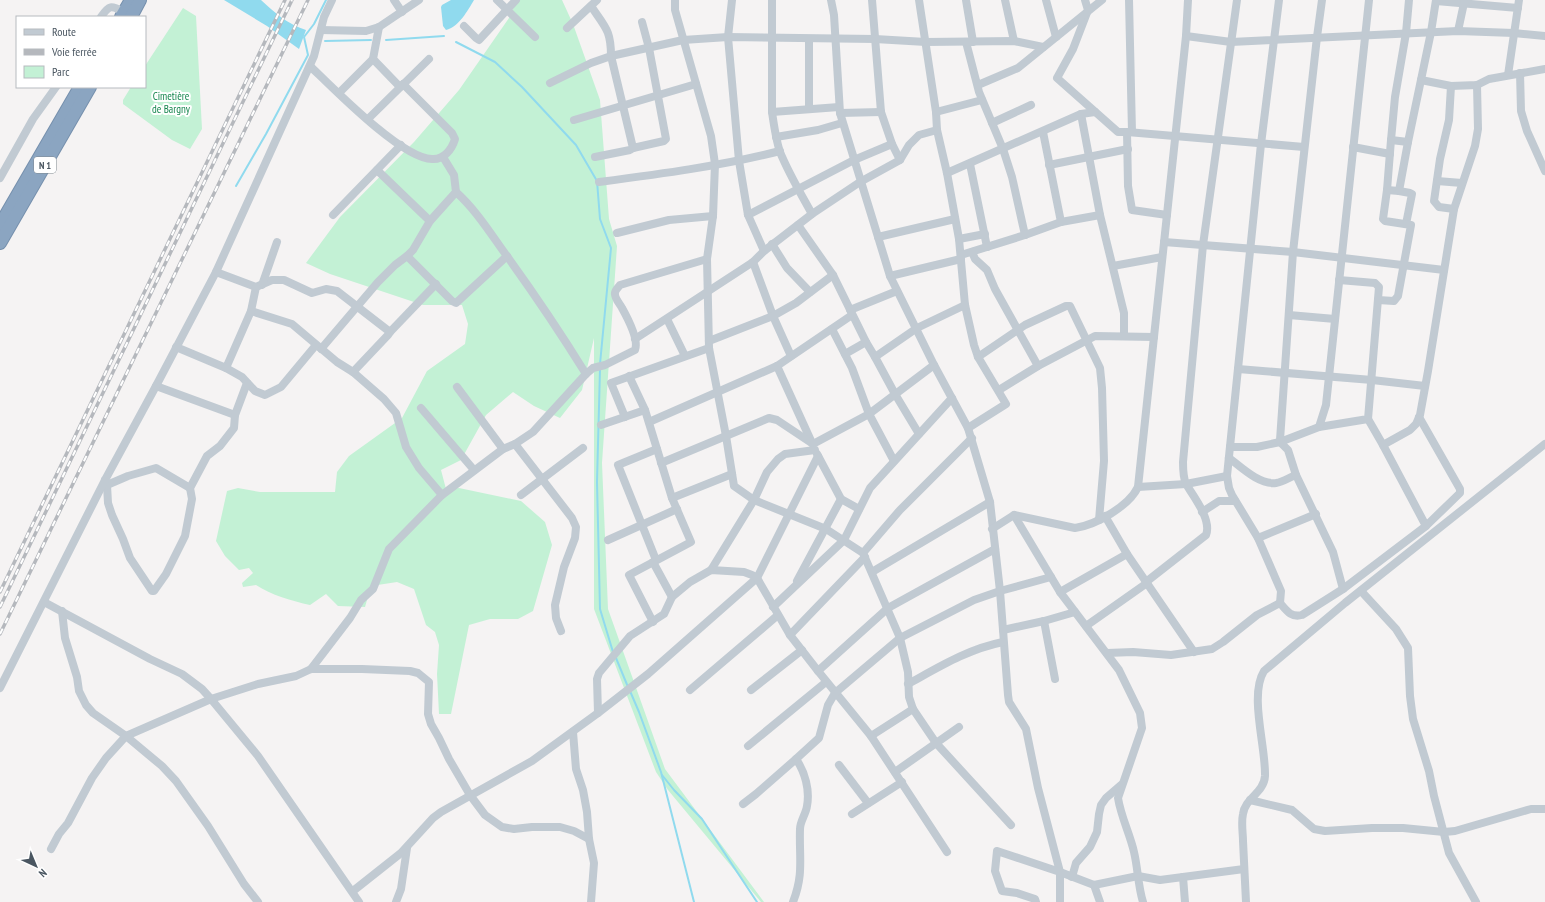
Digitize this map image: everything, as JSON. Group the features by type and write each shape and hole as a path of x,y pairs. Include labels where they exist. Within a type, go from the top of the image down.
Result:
{"highway":[{"path":"125,15 131,0"},
{"path":"125,15 140,0"},
{"name":"N 1","path":"0,225 79,88"},
{"name":"N 1","path":"0,243 89,88"}],"street":[{"path":"0,688 216,272 310,66 324,17 332,0"},
{"path":"394,0 402,12"},
{"path":"321,30 366,31 379,27 419,0"},
{"path":"497,0 506,11 535,36"},
{"path":"464,26 479,40 516,0"},
{"path":"675,0 675,10 713,145 715,164 713,216 707,259 709,344 734,486 754,500 826,529 864,555 900,638 908,672 909,697 913,709 936,743 1011,825"},
{"path":"732,0 728,37 740,161 748,215 764,251"},
{"path":"772,0 772,112 776,137 780,151 812,214"},
{"path":"831,0 834,15 839,110 860,182 890,276 934,365 968,428 990,502 1000,591 1003,642 1009,699 1026,729 1038,788 1060,872 1060,902"},
{"path":"872,0 881,112 892,144 900,160"},
{"path":"919,0 936,112 937,130 947,173 959,239 965,305 978,357 1006,403 1006,405 968,428"},
{"path":"966,0 969,42 978,85 982,100 1003,149 1014,183 1025,235"},
{"path":"1005,0 1014,41"},
{"path":"1046,0 1056,37"},
{"path":"1085,0 1088,10 1073,49 1057,78 1118,132 1304,147"},
{"path":"978,85 1018,68 1102,0"},
{"path":"1129,0 1130,132 1128,149 1128,186 1132,210 1167,215"},
{"path":"992,529 1014,515 1075,528 1102,518 1116,510 1132,498 1138,487 1186,36 1188,0"},
{"path":"1086,626 1146,583 1206,535 1208,526 1186,484 1184,476 1184,462 1203,245 1237,0"},
{"path":"1279,0 1261,144 1228,476 1229,488 1235,501 1258,538 1281,592 1280,603 1289,614 1300,616 1343,589 1426,526 1460,493 1460,489 1419,417"},
{"path":"1322,0 1293,252 1280,442 1288,450 1296,475 1333,552 1343,589"},
{"path":"1319,428 1326,405 1364,35 1369,0"},
{"path":"1378,300 1394,301 1396,299 1412,225 1384,220 1388,190 1391,140 1406,33 1409,0"},
{"path":"1399,192 1436,0 1464,3 1519,4 1508,75"},
{"path":"567,28 594,3 610,34 611,56 633,148"},
{"path":"1458,31 1464,3"},
{"path":"102,16 106,9 110,7 114,7 125,15"},
{"path":"595,157 630,150 664,141 666,139 649,48 642,22"},
{"path":"339,93 373,59 379,27"},
{"path":"1186,36 1231,42 1458,31 1514,33 1545,36"},
{"path":"550,83 591,63 611,56 683,40 728,37 835,40 875,39 926,42 1014,41 1043,47"},
{"path":"809,39 809,109"},
{"path":"310,66 368,119 401,146 421,157 433,160 443,157 453,146 455,139 452,133 373,59"},
{"path":"368,119 429,59"},
{"path":"1421,80 1451,86 1477,84 1489,79 1545,69"},
{"path":"1520,73 1521,111 1545,171"},
{"path":"574,120 696,84"},
{"path":"1383,445 1410,430 1416,424 1419,417 1454,209 1478,129 1477,84"},
{"path":"1451,86 1448,120 1440,159 1434,201 1439,207 1454,209"},
{"path":"0,178 33,119 55,88"},
{"path":"936,112 982,100"},
{"path":"992,123 1031,105"},
{"path":"772,112 809,109 881,112"},
{"path":"947,173 1081,114 1095,112"},
{"path":"1081,114 1100,215 1124,313 1124,336"},
{"path":"776,137 818,130 842,123"},
{"path":"635,339 753,262 772,244 812,214 860,182 900,160 904,151 914,139 923,133 937,130"},
{"path":"1043,132 1061,222"},
{"path":"1391,140 1408,142"},
{"path":"748,215 854,160 892,144"},
{"path":"333,215 401,146"},
{"path":"1353,147 1390,154"},
{"path":"1049,165 1128,149"},
{"path":"599,182 677,172 715,164 740,161 780,151"},
{"path":"443,157 454,176 456,192 469,204 589,371"},
{"path":"970,164 987,247"},
{"path":"377,170 430,221"},
{"path":"1437,181 1462,184"},
{"path":"1388,190 1412,194 1406,224"},
{"path":"176,347 242,376 255,391 265,395 281,387 358,307 378,282 413,250 430,221 456,192"},
{"path":"890,276 961,257 1061,222 1100,215"},
{"path":"618,233 669,220 713,216"},
{"path":"878,237 955,219"},
{"path":"798,224 833,275 866,342 919,434"},
{"path":"959,239 985,234"},
{"path":"226,368 251,311 276,242"},
{"path":"1164,242 1293,252 1444,270"},
{"path":"772,244 787,268 810,292"},
{"path":"972,252 975,259 987,270 995,289 1038,366"},
{"path":"407,256 452,301 456,303 507,256"},
{"path":"1113,266 1162,257"},
{"path":"311,669 350,618 361,600 373,589 389,549 442,495 503,449 515,444 533,432 589,371 635,350 637,346 635,339 615,296 616,290 620,286 707,259"},
{"path":"753,262 773,316 791,356"},
{"path":"216,272 259,286 272,280 284,280 312,292 326,289 337,291 390,332"},
{"path":"625,417 611,383 685,356 773,316 796,303 833,275"},
{"path":"1339,280 1375,283 1379,287 1368,419 1426,526"},
{"path":"353,372 436,284"},
{"path":"649,422 776,366 832,329 851,313 897,290"},
{"path":"876,357 917,328 965,305"},
{"path":"978,357 1030,322 1068,306 1099,365 1102,388 1104,461 1102,518 1194,652"},
{"path":"251,311 292,324 319,347 353,372 384,399 396,413 406,447 419,468 442,495"},
{"path":"1289,315 1335,318"},
{"path":"667,319 685,356"},
{"path":"832,329 855,376 868,414 894,461"},
{"path":"999,390 1038,366 1095,336 1154,337"},
{"path":"845,354 866,342"},
{"path":"598,714 597,679 599,673 620,650 628,638 664,614 672,597 695,579 711,570 754,500 765,476 778,459 785,454 815,450 868,414 934,365"},
{"path":"776,366 815,450 842,499 859,509"},
{"path":"1238,369 1285,372 1425,386"},
{"path":"629,376 645,410 672,498 691,542 629,575 653,622"},
{"path":"106,482 108,503 130,558 152,591 154,591 166,574 185,536 192,499 190,488 207,456 220,446 234,428 235,415 247,383"},
{"path":"156,386 235,415"},
{"path":"457,387 503,449"},
{"path":"773,607 844,540 870,488 952,398"},
{"path":"421,408 474,470"},
{"path":"601,425 645,410"},
{"path":"661,463 765,419 773,418 815,450"},
{"path":"1230,447 1252,448 1280,442 1319,428 1368,419"},
{"path":"790,635 864,555 900,510 972,438"},
{"path":"515,444 572,518 576,527 575,538 564,567 556,600 556,618 560,631"},
{"path":"1246,902 1242,814 1250,800 1262,788 1265,778 1257,695 1259,681 1264,671 1361,591 1545,444"},
{"path":"521,495 583,448"},
{"path":"657,449 618,465 655,561 672,597"},
{"path":"353,891 379,872 407,848 437,815 532,761 598,714 654,669 756,578 789,514 815,450"},
{"path":"1229,458 1258,478 1269,482 1277,483 1296,475"},
{"path":"106,482 156,468 190,488"},
{"path":"672,498 732,474"},
{"path":"1138,487 1186,484 1228,476"},
{"path":"793,588 842,499"},
{"path":"1202,512 1217,502 1235,501"},
{"path":"872,572 990,502"},
{"path":"608,540 677,510"},
{"path":"1258,538 1316,514"},
{"path":"1014,515 1060,592 1123,676 1142,719 1140,735 1118,794 1119,805 1134,852 1139,887 1143,902"},
{"path":"818,672 888,608 995,549"},
{"path":"1060,592 1127,554"},
{"path":"711,570 744,572 756,578 790,635 826,682 871,736 947,852"},
{"path":"743,804 819,738 828,705 836,693 900,638 974,600 1051,577"},
{"path":"1361,591 1396,629 1408,650 1410,696 1413,719 1429,771 1450,853 1476,902"},
{"path":"44,602 150,659 182,674 191,680 211,699 258,756 353,891 359,902"},
{"path":"1107,653 1133,652 1171,655 1206,651 1217,646 1257,614 1280,603"},
{"path":"62,612 65,638 82,699 93,713 126,736 162,766 176,781 208,826 244,884 258,902"},
{"path":"1003,630 1044,621 1075,612"},
{"path":"690,690 778,615"},
{"path":"1044,621 1055,679"},
{"path":"908,684 962,655 986,646 1003,642"},
{"path":"751,690 802,650"},
{"path":"51,850 59,834 68,823 92,778 106,758 126,736 211,699 258,684 296,676 311,669 362,669 410,671 418,673 430,684 429,721 470,795 483,813 502,827 514,829 532,827 560,827 574,831 589,839"},
{"path":"748,746 826,682"},
{"path":"871,736 913,709"},
{"path":"895,772 959,727"},
{"path":"574,732 576,769 583,790 587,812 589,839 594,863 591,902"},
{"path":"793,902 800,879 800,827 807,806 808,797 805,776 796,759"},
{"path":"838,765 868,803"},
{"path":"852,814 902,782"},
{"path":"1072,876 1076,863 1090,847 1097,832 1098,814 1103,801 1122,785"},
{"path":"1250,800 1292,810 1314,829 1325,831 1372,828 1403,828 1444,832 1455,831 1531,809 1545,809"},
{"path":"396,902 401,890 407,848"},
{"path":"1036,902 1030,897 1002,891 995,871 998,851 1094,885 1138,876 1154,880 1244,869"},
{"path":"1183,876 1186,902"},
{"path":"1094,885 1100,902"}],"green space":[{"path":"517,0 562,0 573,24 600,100 609,219 617,246 602,463 608,609 665,769 764,902 761,902 668,790 656,772 594,609 594,338 582,390 560,418 534,406 513,392 486,415 461,460 441,470 446,489 459,488 521,501 545,522 552,545 533,611 518,619 490,619 469,625 451,714 439,714 437,674 439,645 435,632 426,625 414,589 397,582 371,586 365,607 338,606 326,594 310,605 289,600 275,595 256,585 243,587 242,583 253,573 249,568 239,570 225,556 216,541 227,491 238,488 260,492 335,492 337,472 349,456 402,418 427,371 465,344 468,324 462,305 423,305 330,274 306,263 340,217 414,142 459,90 509,18"},
{"name":"Cimetière de Bargny","path":"183,8 196,16 202,129 190,149 172,140 123,104 123,100 130,88 146,88 146,64"}],"water":[{"path":"224,0 261,0 276,14 299,28 306,30 299,49 267,26"},
{"path":"451,0 474,0 459,22 446,30 443,26 441,7"}],"waterway":[{"path":"236,186 266,134 308,55 304,37 314,24 326,0"},
{"path":"386,40 444,36"},
{"path":"325,41 371,40"},
{"path":"456,42 495,62 522,87 576,145 597,181 600,219 611,248 600,364"},
{"path":"600,369 597,482 600,609 613,652"},
{"path":"616,658 628,687"},
{"path":"630,691 661,772 694,902"},
{"path":"662,775 674,790 702,819 757,902"}],"railway":[{"path":"0,592 285,0"},
{"path":"0,607 292,0"},
{"path":"0,634 308,0"}]}
